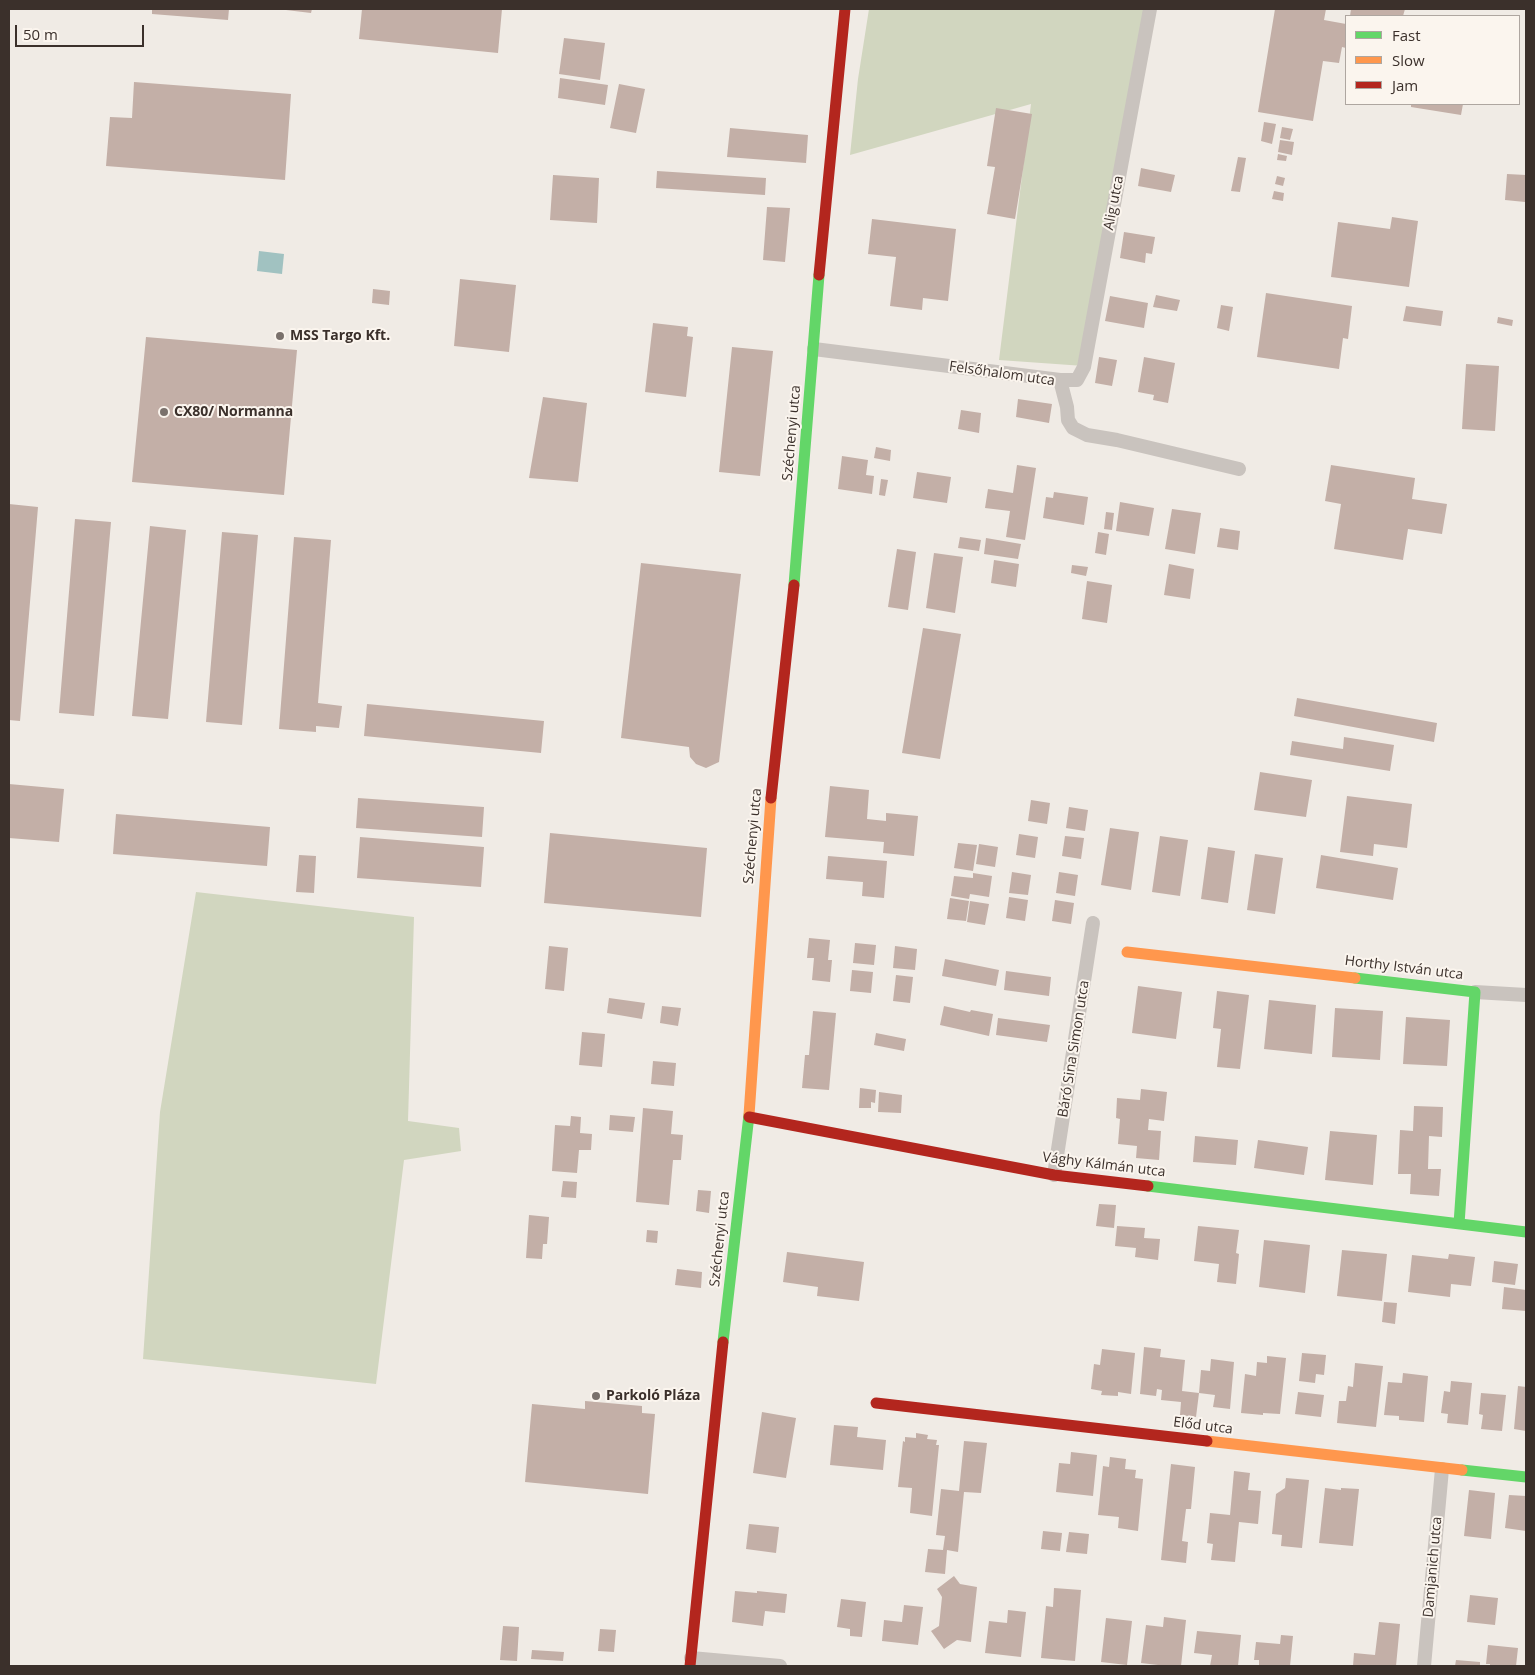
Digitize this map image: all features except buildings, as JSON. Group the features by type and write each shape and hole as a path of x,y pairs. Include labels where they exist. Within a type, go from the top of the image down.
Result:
{"street":[{"name":"Széchenyi utca","path":"691,1662 718,1387 749,1117 769,820 792,607 818,287 845,9"},
{"name":"Alig utca","path":"1060,380 1077,380 1084,367 1150,9"},
{"name":"Felsőhalom utca","path":"814,349 1060,380 1068,407 1068,420 1073,428 1087,435 1239,468"},
{"name":"Báró Sina Simon utca","path":"1054,1175 1093,923"},
{"name":"Horthy István utca","path":"1127,952 1475,992 1459,1224"},
{"path":"1475,992 1526,995"},
{"name":"Vághy Kálmán utca","path":"749,1117 1054,1175 1526,1232"},
{"name":"Előd utca","path":"876,1403 1442,1469 1526,1477"},
{"name":"Damjanich utca","path":"1424,1666 1442,1469"},
{"path":"691,1662 780,1666"}],"green space":[{"path":"869,9 1149,9 1084,366 999,360 1031,104 850,155 858,79"},
{"path":"196,892 414,917 408,1121 459,1128 461,1151 404,1160 376,1384 143,1359 160,1112"}],"water":[{"path":"259,251 284,254 282,274 257,271"}],"traffic: fast":[{"path":"794,585 819,275"},
{"path":"1355,978 1475,992 1459,1224"},
{"path":"723,1342 749,1115"},
{"path":"1148,1186 1526,1232"},
{"path":"1462,1470 1526,1477"}],"traffic: slow":[{"path":"749,1115 771,798"},
{"path":"1127,952 1355,978"},
{"path":"1207,1441 1462,1470"}],"traffic: jam":[{"path":"819,275 845,9"},
{"path":"771,798 794,585"},
{"path":"749,1117 1054,1175 1148,1186"},
{"path":"690,1666 723,1342"},
{"path":"876,1403 1207,1441"}],"place":[{"name":"MSS Targo Kft.","path":"280,336"},
{"name":"CX80/ Normanna","path":"164,412"},
{"name":"Parkoló Pláza","path":"596,1396"}]}
